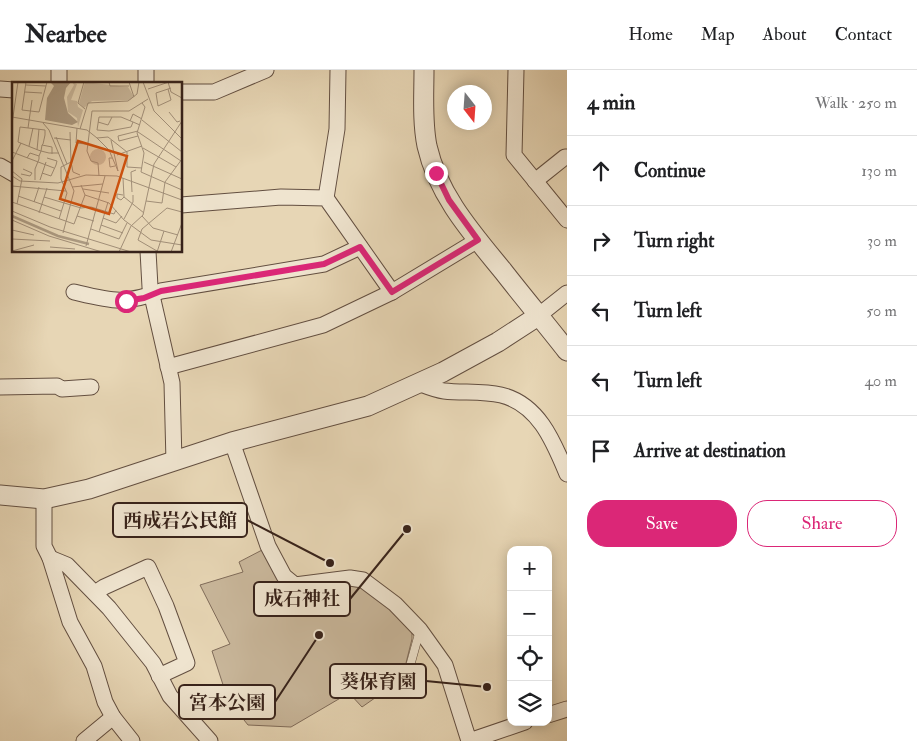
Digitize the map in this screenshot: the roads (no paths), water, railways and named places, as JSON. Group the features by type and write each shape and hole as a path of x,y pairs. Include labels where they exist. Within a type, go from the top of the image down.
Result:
{"street":[{"path":"182,92 214,92 243,75 266,70"},
{"path":"338,70 337,128 326,198 392,292"},
{"path":"424,70 423,120 436,173 449,200 478,240 567,351"},
{"path":"516,70 514,155 567,220"},
{"path":"535,181 564,157 567,157"},
{"path":"0,166 12,173"},
{"path":"182,205 281,197 326,198"},
{"path":"168,367 323,325 392,292 478,240"},
{"path":"74,292 109,300 126,301 144,298 161,291 324,264 360,247"},
{"path":"148,252 152,295 172,384 174,462"},
{"path":"0,496 44,499 90,489 232,442 368,406 442,372 498,342 538,316 567,293"},
{"path":"418,383 442,391 501,395 521,404 533,413 548,433 567,474"},
{"path":"0,387 57,386 62,389 91,387"},
{"path":"232,442 268,546 284,576 295,585 350,578 362,580 395,604 420,630 445,665 469,741 513,726"},
{"path":"44,499 44,546 50,558 70,622 94,666 105,702 113,717 132,741"},
{"path":"50,558 67,565 95,593 153,663 170,696 210,741"},
{"path":"95,593 148,567 166,606 187,663 159,676"},
{"path":"552,714 567,709"},
{"path":"84,741 113,717"}],"lane":[{"path":"405,684 420,630"}],"place":[{"name":"成石神社","path":"407,529"},
{"name":"西成岩公民館","path":"330,563"},
{"name":"宮本公園","path":"319,635"},
{"name":"葵保育園","path":"487,687"}]}
